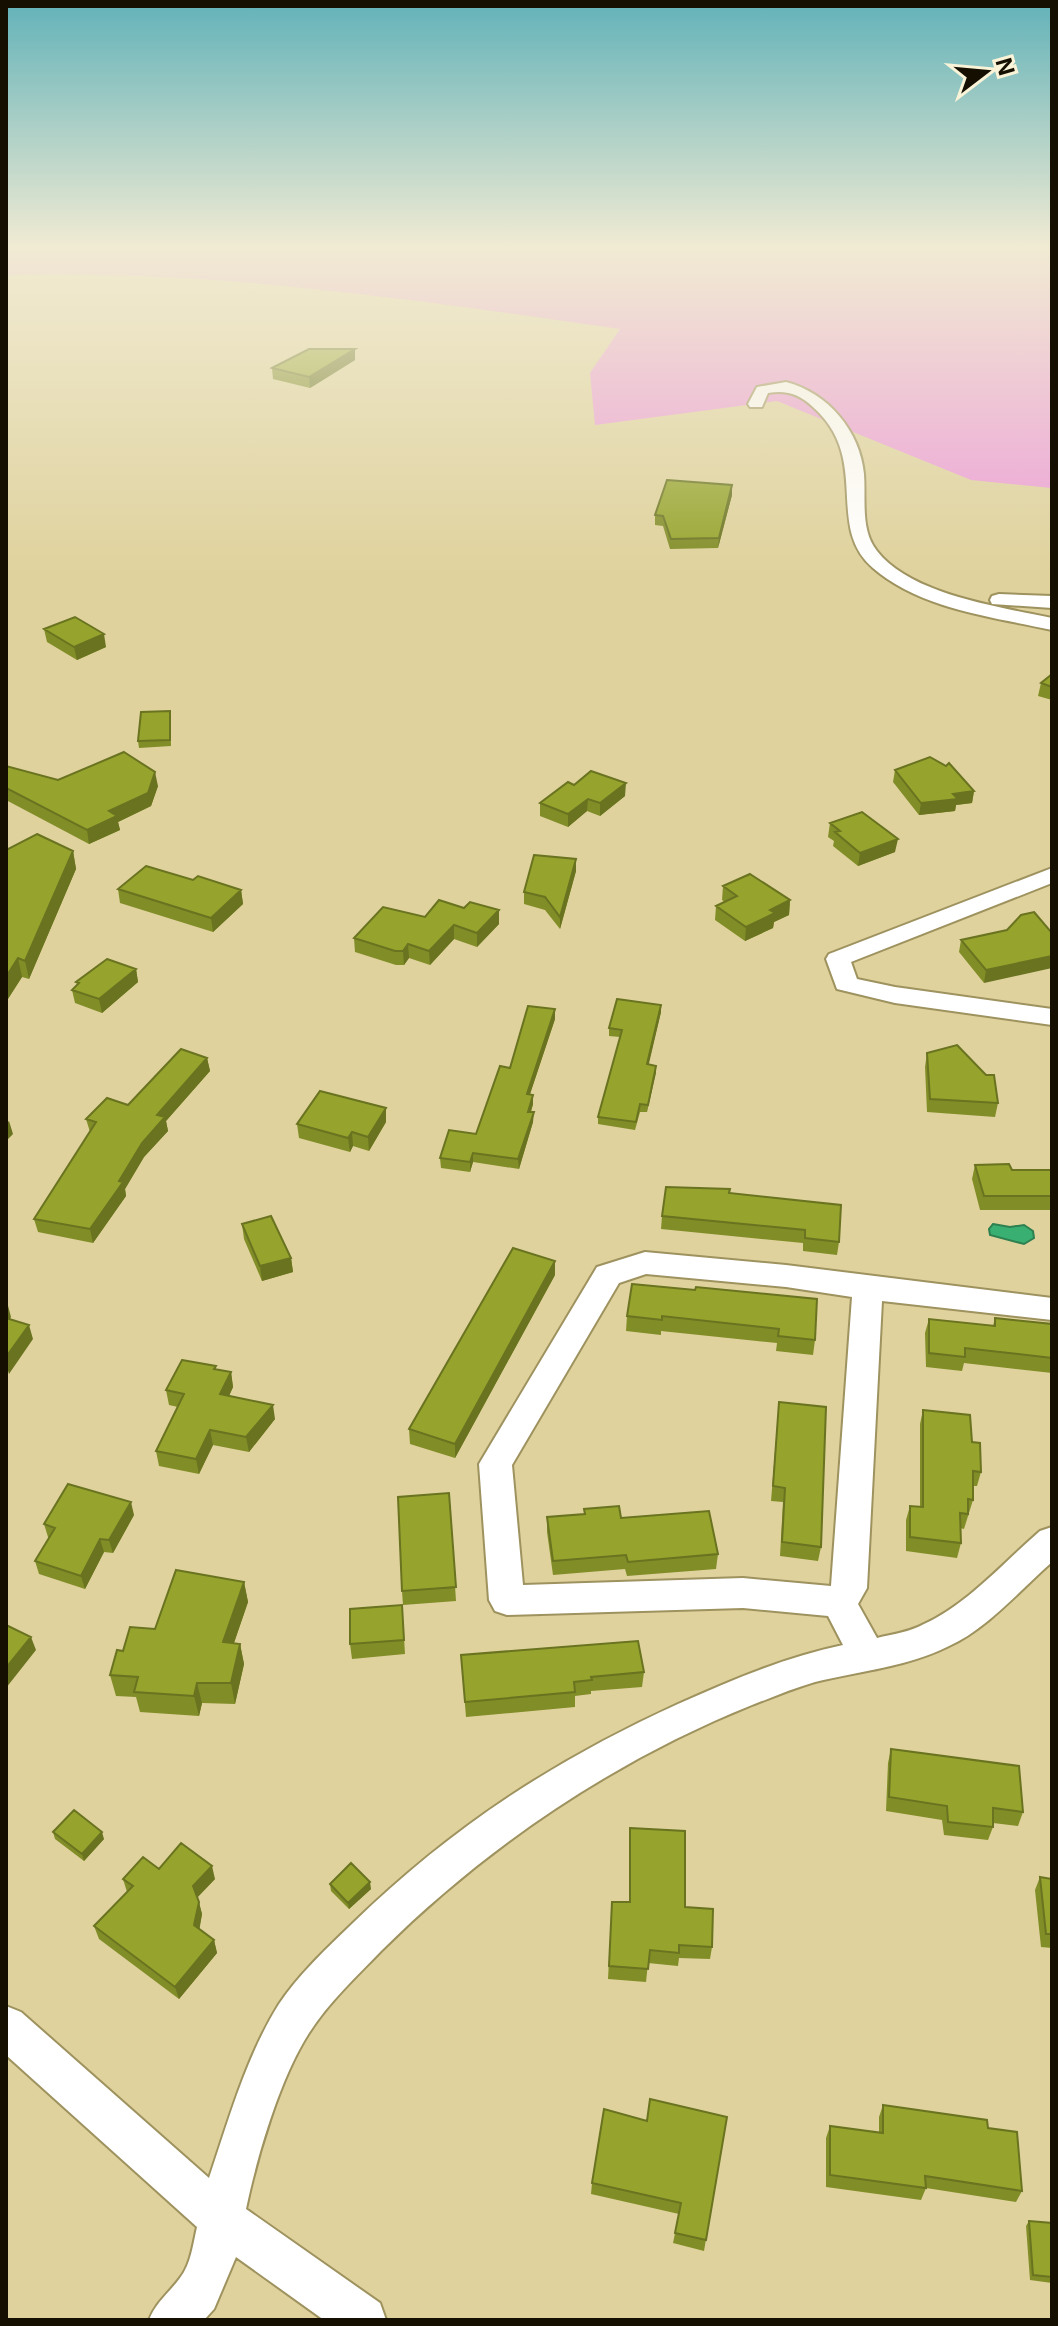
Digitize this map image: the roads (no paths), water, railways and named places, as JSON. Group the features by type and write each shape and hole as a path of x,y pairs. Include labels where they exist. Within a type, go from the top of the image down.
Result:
{"street":[{"path":"756,404 762,390 786,387 802,391 820,404 841,433 854,459 856,523 865,548 880,565 942,599 1052,624"},
{"path":"942,599 1052,602"},
{"path":"1052,875 838,959 846,984 895,995 1052,1017"},
{"path":"839,1602 743,1593 507,1600 495,1464 608,1275 645,1263 786,1276 1052,1309"},
{"path":"839,1602 850,1588 868,1288"},
{"path":"172,2320 198,2293 211,2265 229,2183 269,2067 295,2017 348,1956 415,1890 531,1801 630,1744 738,1694 813,1667 906,1647 938,1635 967,1616 1052,1541"},
{"path":"839,1602 867,1654"},
{"path":"6,2027 220,2218 363,2320"}]}
